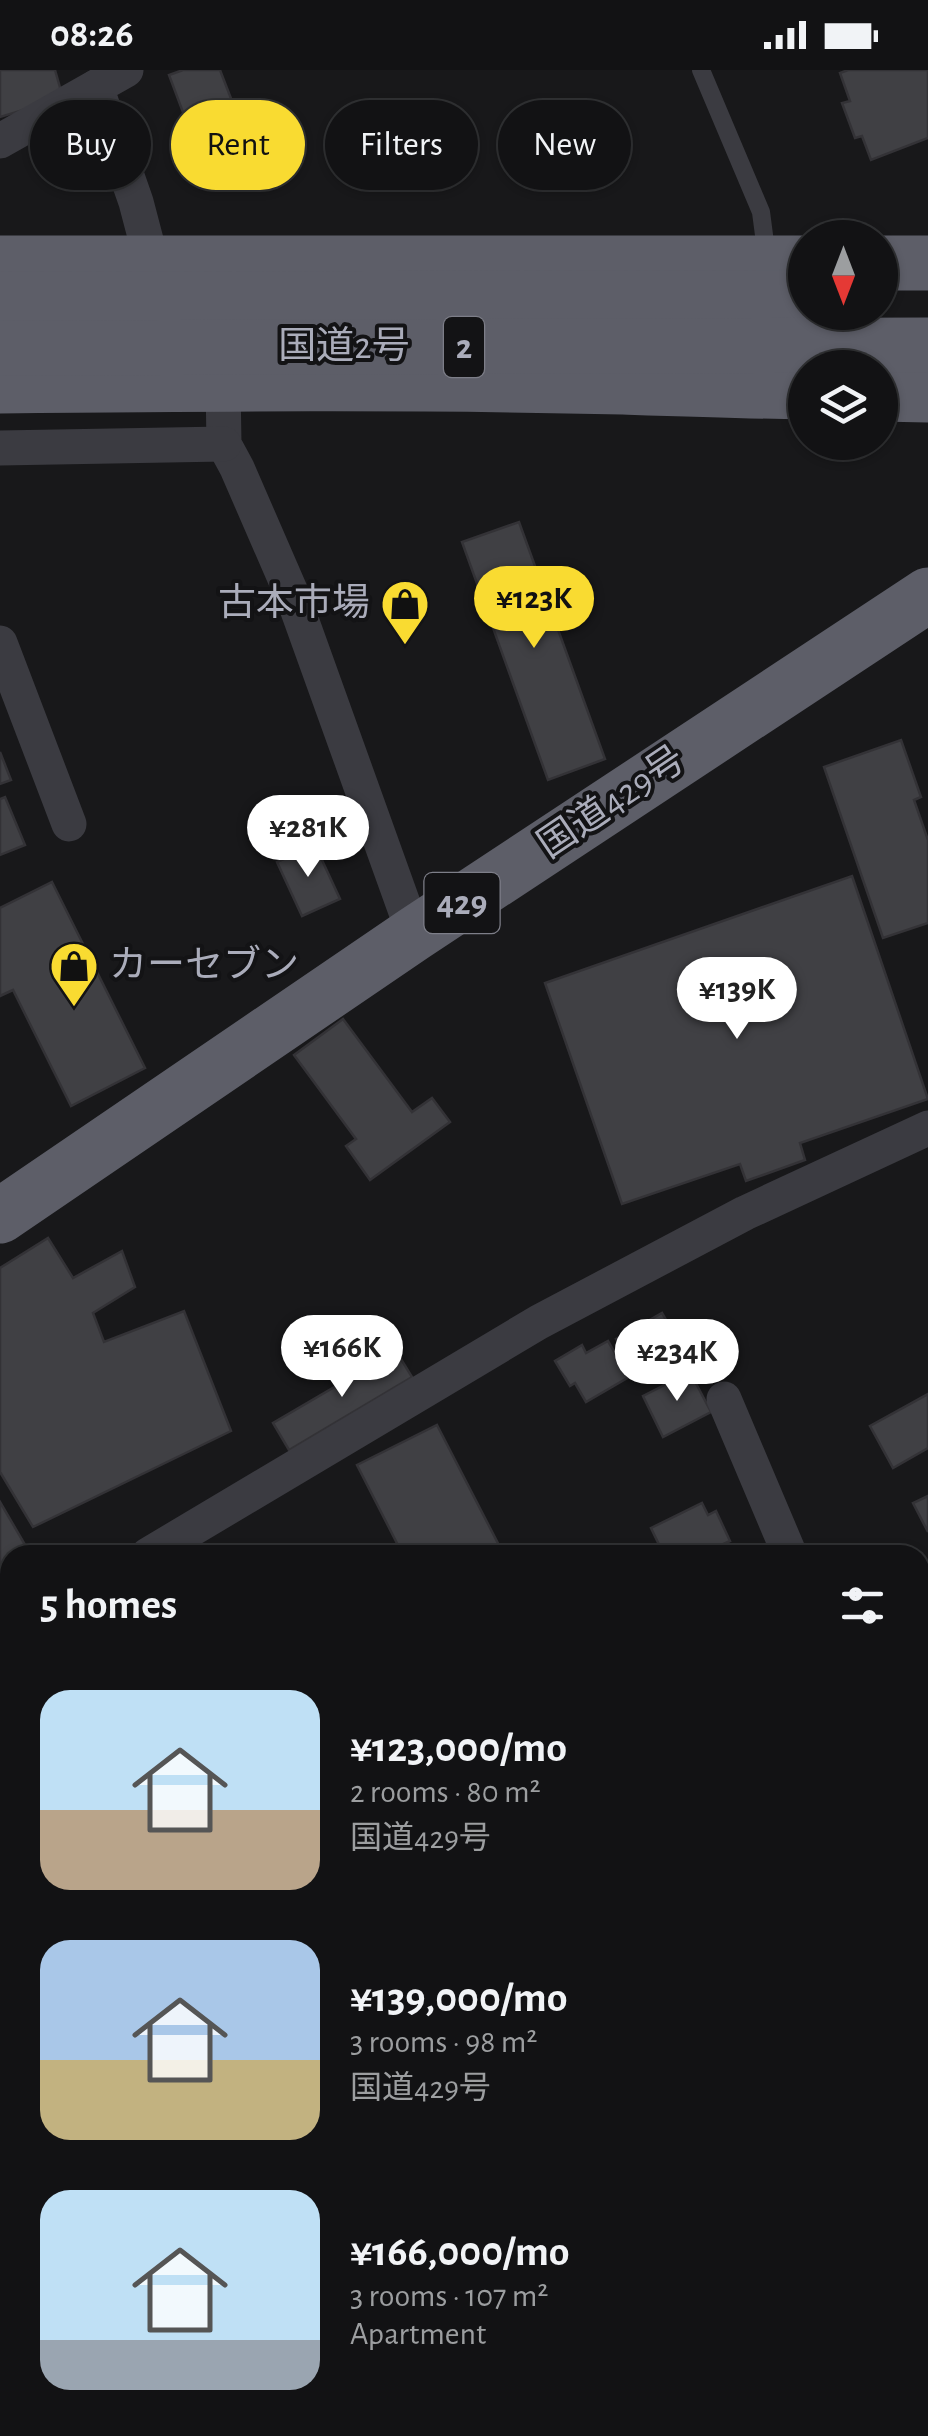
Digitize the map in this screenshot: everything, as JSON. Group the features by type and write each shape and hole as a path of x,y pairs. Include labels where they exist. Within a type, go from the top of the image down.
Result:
{"highway":[{"path":"0,264 152,263 788,275"},
{"path":"898,263 928,263"},
{"name":"国道2号","path":"0,298 788,275"},
{"path":"898,298 928,298"},
{"name":"国道2号","path":"0,348 928,345"},
{"path":"0,386 624,387 788,392"},
{"path":"898,394 928,395"},
{"name":"国道429号","path":"0,1216 414,934 928,596"}],"street":[{"path":"0,141 106,90 152,263"},
{"path":"223,384 224,444 293,596 414,934"},
{"path":"0,448 224,444"},
{"path":"0,643 69,824"},
{"path":"165,1545 539,1322 746,1213 928,1128"},
{"path":"724,1399 786,1545"}],"lane":[{"path":"701,70 761,212 766,242 788,270"}],"building":[{"path":"0,70 55,70 63,98 30,100 30,108 0,117"},
{"path":"183,70 220,70 232,100 178,100 169,75"},
{"path":"928,70 928,138 871,160 862,136 855,138 842,103 850,101 840,73"},
{"path":"519,522 605,759 548,780 462,542"},
{"path":"901,740 921,797 914,800 928,840 928,923 883,938 824,767"},
{"path":"0,752 11,780 0,784"},
{"path":"5,797 25,845 0,855 0,799"},
{"path":"315,845 340,899 302,916 277,862"},
{"path":"852,876 928,1099 800,1143 805,1160 746,1181 740,1164 622,1204 545,983"},
{"path":"52,882 145,1068 71,1106 13,990 0,996 0,908"},
{"path":"343,1019 412,1112 432,1098 450,1122 370,1180 346,1146 356,1139 294,1055"},
{"path":"48,1238 73,1278 122,1251 135,1287 93,1313 104,1342 184,1311 231,1431 33,1527 0,1472 0,1268"},
{"path":"662,1313 684,1351 637,1377 616,1339"},
{"path":"608,1341 629,1377 586,1402 575,1383 570,1386 555,1361 582,1345 586,1353"},
{"path":"396,1351 412,1377 289,1450 273,1423"},
{"path":"690,1372 711,1412 663,1437 643,1396"},
{"path":"928,1394 928,1448 893,1468 870,1426"},
{"path":"437,1425 499,1545 398,1545 357,1465"},
{"path":"928,1496 928,1532 913,1503"},
{"path":"0,1502 25,1545 0,1545"},
{"path":"702,1503 708,1515 716,1511 730,1541 721,1545 659,1545 651,1528"}],"place":[{"name":"古本市場","path":"405,646"},
{"name":"カーセブン","path":"74,1008"}]}
